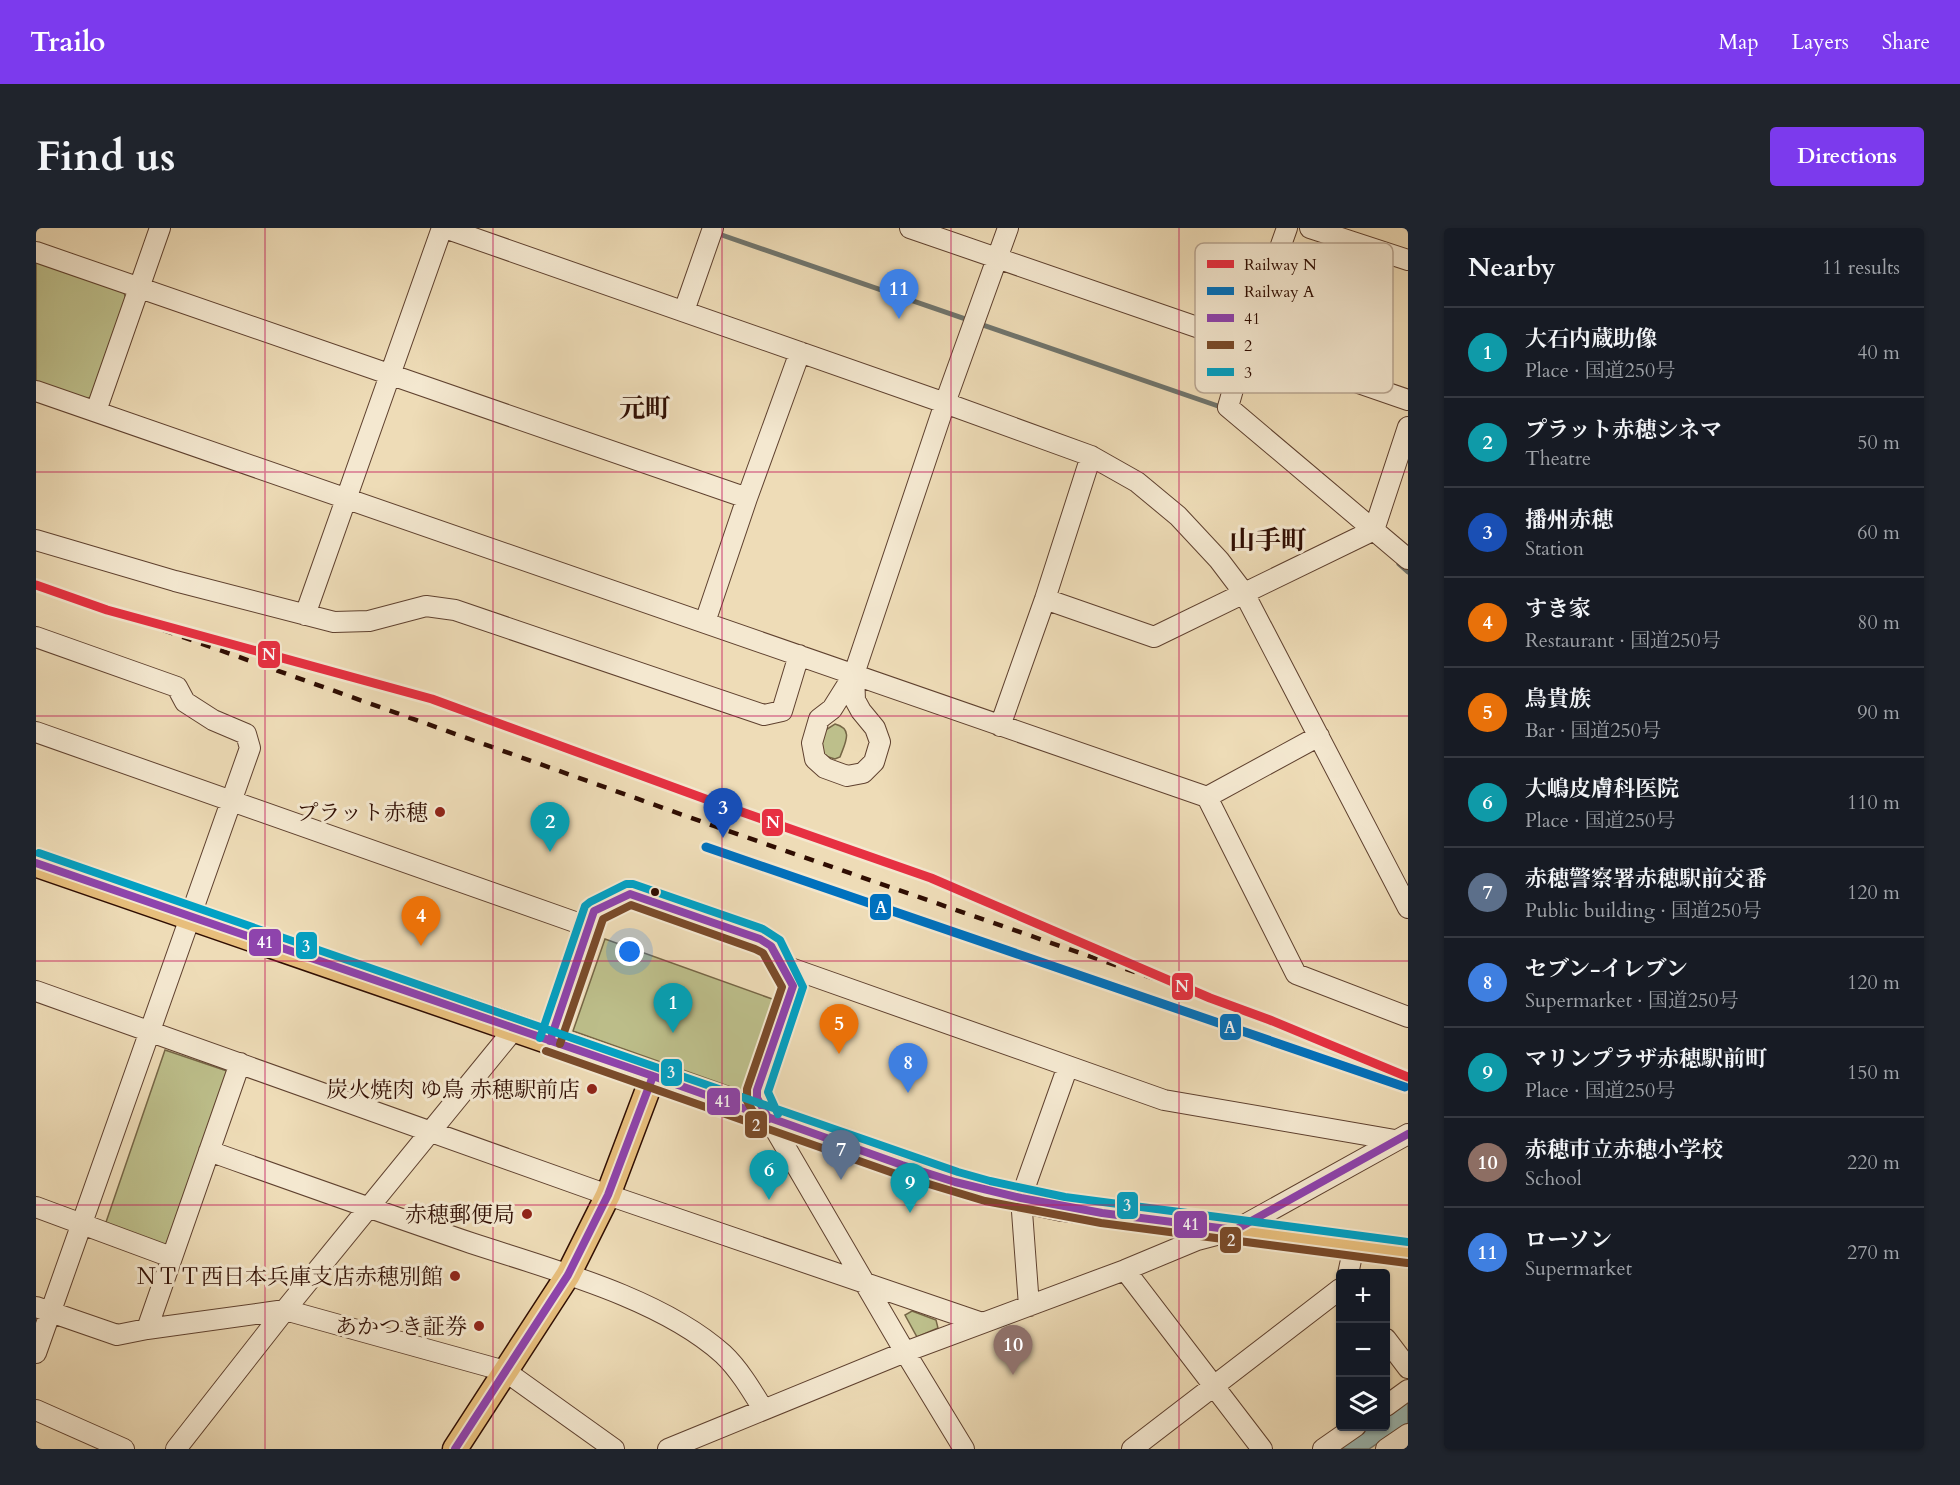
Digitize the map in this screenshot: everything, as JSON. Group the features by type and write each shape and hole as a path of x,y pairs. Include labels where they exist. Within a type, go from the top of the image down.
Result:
{"highway":[{"path":"36,863 944,1179 1021,1198 1102,1213 1408,1253"}],"main road":[{"path":"455,1449 568,1275 608,1195 653,1076"}],"street":[{"path":"96,411 160,228"},
{"path":"305,615 444,228 1091,456 1137,482 1178,516 1220,560 1244,593 1408,908"},
{"path":"684,311 713,228"},
{"path":"910,228 1195,327"},
{"path":"854,674 855,700 875,728 880,742 874,762 863,773 847,776 825,768 815,759 812,743 819,719 832,709 854,674 945,403 1008,228"},
{"path":"1282,243 1287,228"},
{"path":"1310,228 1356,243"},
{"path":"36,252 747,498"},
{"path":"1393,255 1408,260"},
{"path":"705,622 800,352"},
{"path":"36,391 1207,797 1296,974 1408,1017"},
{"path":"1232,393 1228,406 1408,559"},
{"path":"1388,393 1408,400"},
{"path":"1045,599 1154,637 1374,530 1408,427"},
{"path":"1000,726 1045,599 1091,456"},
{"path":"36,540 175,581 333,622 369,621 426,606 455,610 764,715 782,711 799,656"},
{"path":"36,637 177,687 185,702 213,720 246,734 250,748 82,1223 43,1310 36,1353"},
{"path":"36,732 589,927"},
{"path":"1207,797 1319,736"},
{"path":"782,964 1164,1100 1402,1137"},
{"path":"36,991 608,1195 982,1323"},
{"path":"176,1449 285,1310 514,1028"},
{"path":"147,1329 240,1063"},
{"path":"1029,1306 1021,1198 1068,1066"},
{"path":"769,1119 862,1281 964,1449"},
{"path":"668,1449 905,1352 1125,1270 1197,1240 1235,1230 1402,1137"},
{"path":"209,1151 368,1208 568,1275 652,1308 693,1332 724,1355 753,1391 763,1409"},
{"path":"36,1207 171,1257"},
{"path":"1349,1269 1354,1246"},
{"path":"1125,1270 1262,1449"},
{"path":"1132,1449 1336,1293"},
{"path":"43,1310 117,1335 285,1310 505,1371 614,1449"},
{"path":"1390,1344 1408,1368"},
{"path":"1390,1403 1408,1390"},
{"path":"36,1410 124,1449"},
{"path":"1323,1449 1349,1431"},
{"path":"1386,1449 1408,1434"}],"green space":[{"path":"36,259 122,288 126,298 94,396 86,399 36,381"},
{"path":"835,724 844,729 846,742 840,757 835,759 825,756 821,751 824,731"},
{"path":"605,939 775,1000 742,1091 573,1031"},
{"path":"165,1050 227,1071 229,1077 164,1250 104,1228"},
{"path":"912,1311 936,1320 938,1328 917,1337 905,1315"}],"water":[{"path":"1408,1399 1408,1423 1369,1449 1337,1449 1363,1431 1390,1431 1390,1412"}],"waterway":[{"path":"716,233 1218,406 1222,410"},
{"path":"1399,564 1408,572"}],"railway":[{"path":"107,610 714,826 1210,998"}],"rail line":[{"name":"N","path":"36,585 107,610 432,699 722,805 931,878 1210,998 1270,1020 1408,1077"},
{"name":"A","path":"706,847 1405,1087"}],"transit line":[{"name":"3","path":"39,853 958,1172 1065,1197 1408,1242"},
{"name":"41","path":"36,863 653,1076 902,1165 955,1182 1021,1198 1102,1213 1235,1230 1408,1134"},
{"name":"3","path":"540,1038 585,906 626,884 633,884 763,929 780,940 803,987 768,1092 778,1114"},
{"name":"41","path":"550,1041 594,911 630,894 760,939 771,946 793,986 757,1090 757,1098 769,1119"},
{"name":"2","path":"560,1044 603,919 631,905 755,949 763,953 782,987 747,1089 747,1101 760,1124"},
{"name":"2","path":"546,1051 899,1175 985,1201 1101,1223 1407,1263"},
{"name":"41","path":"455,1449 568,1275 608,1195 653,1076"}],"place":[{"name":"ローソン","path":"899,319"},
{"name":"プラット赤穂","path":"440,812"},
{"name":"播州赤穂","path":"723,838"},
{"name":"プラット赤穂シネマ","path":"550,852"},
{"name":"すき家","path":"421,946"},
{"name":"大石内蔵助像","path":"673,1033"},
{"name":"鳥貴族","path":"839,1054"},
{"name":"炭火焼肉 ゆ鳥 赤穂駅前店","path":"592,1089"},
{"name":"セブン-イレブン","path":"908,1093"},
{"name":"赤穂警察署赤穂駅前交番","path":"841,1180"},
{"name":"大嶋皮膚科医院","path":"769,1200"},
{"name":"マリンプラザ赤穂駅前町","path":"910,1213"},
{"name":"赤穂郵便局","path":"527,1214"},
{"name":"ＮＴＴ西日本兵庫支店赤穂別館","path":"455,1276"},
{"name":"あかつき証券","path":"479,1326"},
{"name":"赤穂市立赤穂小学校","path":"1013,1375"}],"district":[{"name":"元町","path":"645,408"},
{"name":"山手町","path":"1268,540"}]}
